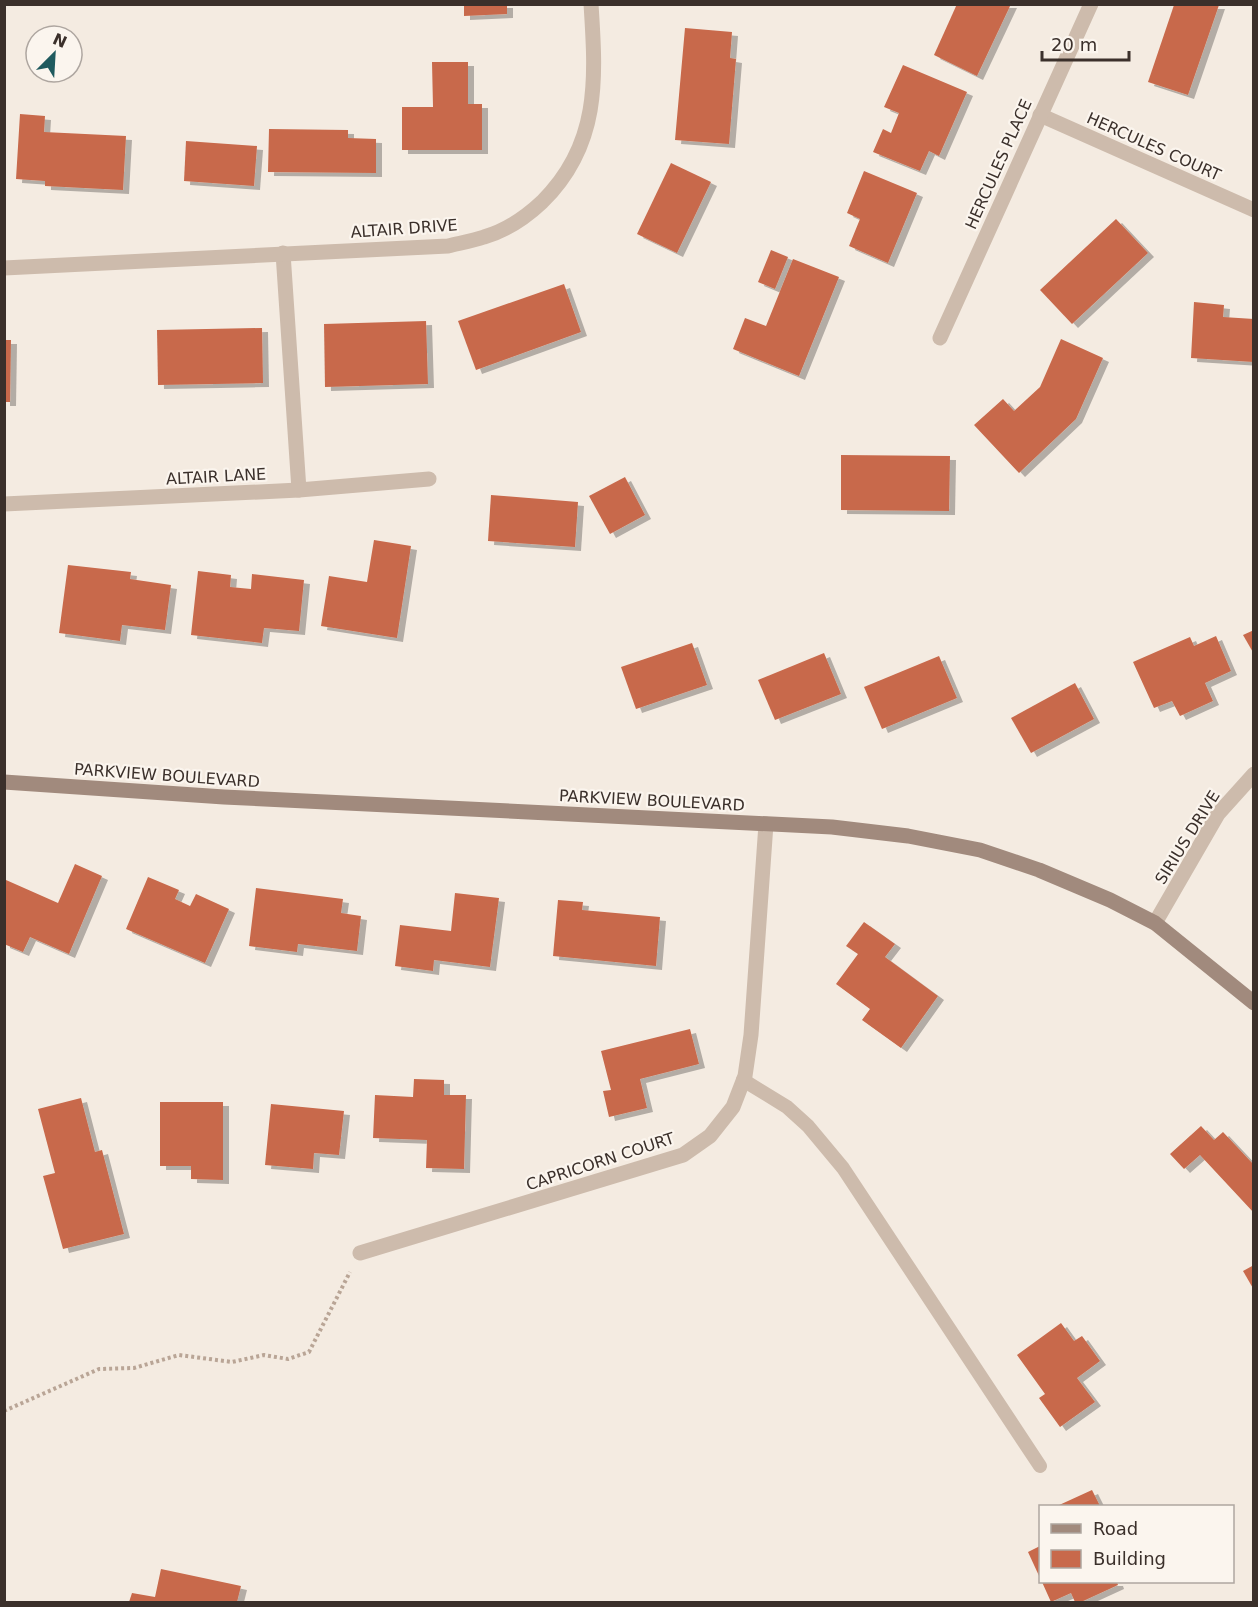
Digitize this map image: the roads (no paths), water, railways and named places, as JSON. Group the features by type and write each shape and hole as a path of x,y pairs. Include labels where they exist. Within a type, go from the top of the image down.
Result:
{"street":[{"name":"ALTAIR DRIVE","path":"4,268 448,246 485,237 528,215 557,186 577,155 590,116 595,62 591,4"},
{"name":"HERCULES PLACE","path":"940,338 1091,4"},
{"name":"HERCULES COURT","path":"1040,115 1254,210"},
{"path":"283,253 299,490"},
{"name":"ALTAIR LANE","path":"4,504 299,490 429,479"},
{"name":"SIRIUS DRIVE","path":"1155,923 1218,814 1254,774"},
{"name":"PARKVIEW BOULEVARD","path":"4,782 224,797 843,828 908,836 980,850 1039,870 1110,900 1155,923 1254,1003"},
{"name":"CAPRICORN COURT","path":"360,1253 683,1155 710,1136 733,1107 743,1080 751,1035 766,824"}],"lane":[{"path":"743,1080 787,1107 808,1126 831,1153 864,1199 1040,1466"}]}
